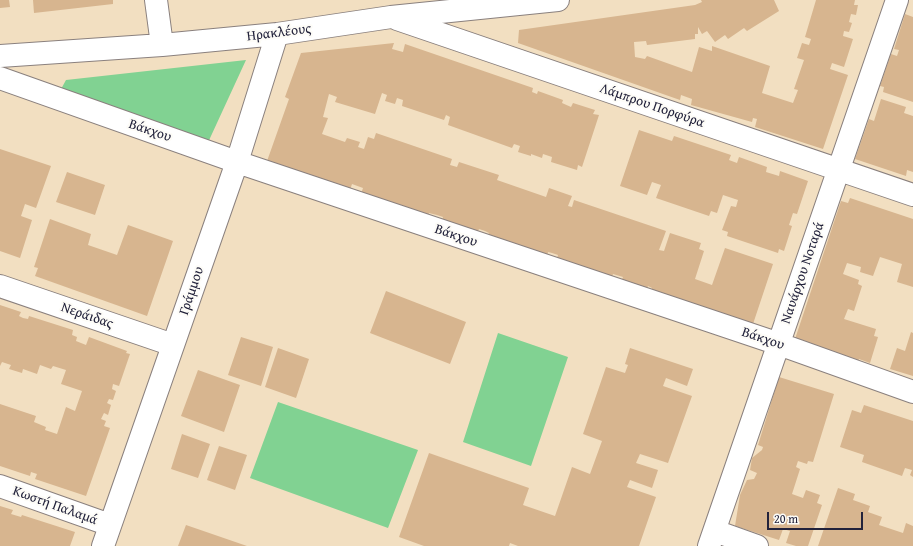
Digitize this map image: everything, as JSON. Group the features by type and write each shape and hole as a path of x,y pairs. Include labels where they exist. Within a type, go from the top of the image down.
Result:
{"street":[{"path":"156,0 162,45"},
{"name":"Ηρακλέους","path":"0,56 162,45 277,34 391,17 558,0"},
{"name":"Ναυάρχου Νοταρά","path":"712,539 896,0"},
{"name":"Λάμπρου Πορφύρα","path":"391,17 913,195"},
{"name":"Γράμμου","path":"103,546 237,162 277,34"},
{"name":"Βάκχου","path":"0,78 237,162 778,344 913,392"},
{"name":"Νεράιδας","path":"0,286 173,345"},
{"name":"Κωστή Παλαμά","path":"0,486 110,525"},
{"path":"712,539 756,546"}],"green space":[{"path":"246,60 205,149 60,91 66,80"},
{"path":"498,333 568,357 531,466 463,442"},
{"path":"278,402 418,450 388,528 250,478"}],"building":[{"path":"0,0 9,0 10,7 0,8"},
{"path":"33,0 113,0 113,4 34,13"},
{"path":"701,0 774,0 779,11 747,31 744,28 728,39 725,35 715,42 707,31 702,34 698,27 698,34 695,34 695,39 647,45 646,41 634,42 635,57 645,59 647,56 692,72 699,47 712,51 712,46 770,66 762,93 793,103 798,90 794,89 804,60 797,58 802,43 809,45 811,39 805,37 816,0 855,0 854,5 858,5 856,15 851,14 849,22 852,23 849,32 844,31 843,36 853,39 844,67 832,63 830,69 848,75 823,149 755,127 757,119 753,118 752,122 691,105 692,99 681,95 680,100 518,43 519,30 695,5 702,2"},
{"path":"905,14 913,17 913,102 883,92 884,87 880,86 891,54 897,56 899,50 894,49"},
{"path":"394,43 392,49 403,52 405,44 533,88 532,92 537,94 538,91 563,100 562,103 571,107 573,103 595,110 593,114 599,115 582,167 578,165 577,170 551,162 552,157 543,154 542,158 531,154 531,156 518,152 520,146 514,144 512,148 448,125 450,117 446,115 444,120 402,106 403,100 397,98 395,104 385,101 387,95 382,93 375,114 335,102 337,97 329,94 323,117 328,118 322,134 345,142 347,138 360,142 358,147 364,149 368,137 374,139 376,133 452,159 450,165 457,167 459,162 499,175 497,180 546,197 549,188 572,196 568,206 572,207 574,200 666,231 659,250 664,251 670,233 701,243 699,249 704,251 695,279 712,285 725,248 773,264 751,330 650,294 652,288 648,286 646,291 621,282 623,277 613,274 611,279 556,261 558,255 548,252 547,257 487,237 489,233 485,231 479,229 477,233 442,221 443,217 429,213 428,216 361,194 363,188 352,184 349,193 266,164 289,99 285,97 301,53"},
{"path":"881,99 906,107 904,113 913,116 913,172 907,170 906,176 855,159 869,119 874,121"},
{"path":"639,130 672,141 674,136 731,155 729,160 737,163 739,157 767,167 766,172 779,176 780,171 808,181 797,214 793,213 789,225 792,226 784,251 779,249 778,253 727,236 728,232 722,230 731,206 736,207 738,200 723,195 717,213 711,211 709,216 656,198 661,185 652,182 647,195 620,186"},
{"path":"0,149 51,166 36,208 25,204 21,216 32,220 20,258 0,251"},
{"path":"67,172 105,185 95,215 56,202"},
{"path":"850,198 913,219 913,287 897,282 902,264 880,257 873,276 860,272 861,267 847,263 843,274 859,280 858,284 862,286 854,311 848,309 844,319 876,329 874,336 878,337 870,363 859,359 857,363 794,342 841,201 848,203"},
{"path":"50,219 91,234 88,245 117,255 128,225 173,241 147,316 35,276 38,268 34,267"},
{"path":"386,291 466,322 450,364 370,333"},
{"path":"0,305 21,312 19,316 23,318 28,319 29,316 73,330 72,335 77,337 76,341 86,345 89,337 127,351 126,353 130,354 119,386 113,384 112,389 116,391 113,400 109,399 107,403 111,405 108,415 104,413 101,419 106,421 104,426 110,428 86,496 35,479 37,474 31,472 30,476 0,466 0,404 36,416 34,422 46,427 45,430 57,434 66,407 75,411 82,391 61,384 66,370 53,366 51,369 40,365 37,374 23,369 22,373 9,369 11,365 2,362 0,366"},
{"path":"911,332 913,333 913,376 890,369 897,348 905,351"},
{"path":"241,337 273,347 261,386 228,375"},
{"path":"278,348 309,359 296,398 265,387"},
{"path":"630,348 693,369 687,386 666,378 663,386 692,396 668,463 640,454 636,463 658,470 652,488 630,480 627,487 656,497 639,546 518,546 510,543 509,546 424,546 399,537 429,453 529,488 523,505 555,516 572,467 590,474 602,441 583,434 606,367 625,373 628,365 625,364"},
{"path":"198,370 240,385 224,432 181,416"},
{"path":"779,377 834,394 813,462 808,461 807,464 798,461 796,467 800,469 792,494 803,498 806,490 820,495 817,503 822,505 808,546 796,546 786,543 790,531 783,529 779,540 735,526 740,495 747,480 754,479 757,473 750,470 752,458 762,450 763,447 758,445"},
{"path":"864,405 913,421 913,477 910,475 912,470 905,468 902,476 862,462 864,455 840,447 852,410 861,413"},
{"path":"182,434 210,444 198,478 171,469"},
{"path":"219,446 247,455 235,490 207,480"},
{"path":"838,488 855,494 853,500 870,506 868,512 882,517 879,525 903,533 906,523 913,526 913,546 818,546"},
{"path":"0,506 13,510 11,514 21,517 22,515 75,532 70,546 0,546"},
{"path":"186,525 247,546 178,546"}]}
